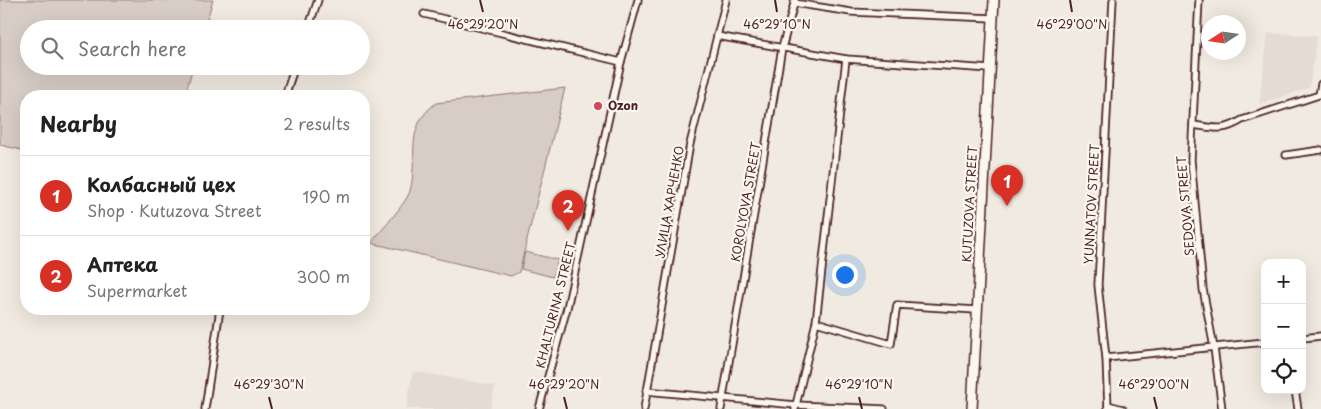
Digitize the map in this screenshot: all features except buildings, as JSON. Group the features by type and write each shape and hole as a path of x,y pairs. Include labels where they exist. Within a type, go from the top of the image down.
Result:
{"main road":[{"name":"KUTUZOVA STREET","path":"972,409 994,0"}],"street":[{"path":"311,20 318,0"},
{"name":"KHALTURINA STREET","path":"539,409 567,308 621,62 638,0"},
{"name":"УЛИЦА ХАРЧЕНКО","path":"644,409 690,144 726,0"},
{"name":"YUNNATOV STREET","path":"1108,407 1106,358 1098,285 1113,0"},
{"name":"SEDOVA STREET","path":"1199,0 1190,160 1203,289 1214,348 1222,409"},
{"path":"794,2 851,12 993,18"},
{"name":"KOROLYOVA STREET","path":"721,409 782,48 794,2"},
{"path":"424,14 621,62"},
{"path":"717,36 846,59 990,69"},
{"path":"795,407 816,322 846,59"},
{"path":"287,90 292,75"},
{"path":"1193,125 1222,130 1242,120 1319,95 1321,84"},
{"path":"1286,155 1321,150"},
{"path":"816,322 891,344 897,305 976,310"},
{"path":"206,409 219,315"},
{"path":"1306,338 1321,336"},
{"path":"1106,358 1261,342"},
{"path":"646,390 723,397 795,407 884,409"},
{"path":"1296,394 1298,409"},
{"path":"1108,407 1123,409"}],"shaded area":[{"path":"0,0 213,0 207,20 20,20 20,75 191,75 187,90 20,90 20,150 0,145"},
{"path":"1268,33 1317,36 1309,88 1259,104"},
{"path":"565,88 519,272 511,276 371,243 408,196 412,178 414,143 419,122 436,103"},
{"path":"525,252 558,260 553,277 521,269"},
{"path":"413,371 495,386 490,409 406,409"}],"place":[{"name":"Ozon","path":"598,106"},
{"name":"Колбасный цех","path":"1007,206"},
{"name":"Аптека","path":"568,231"}]}
